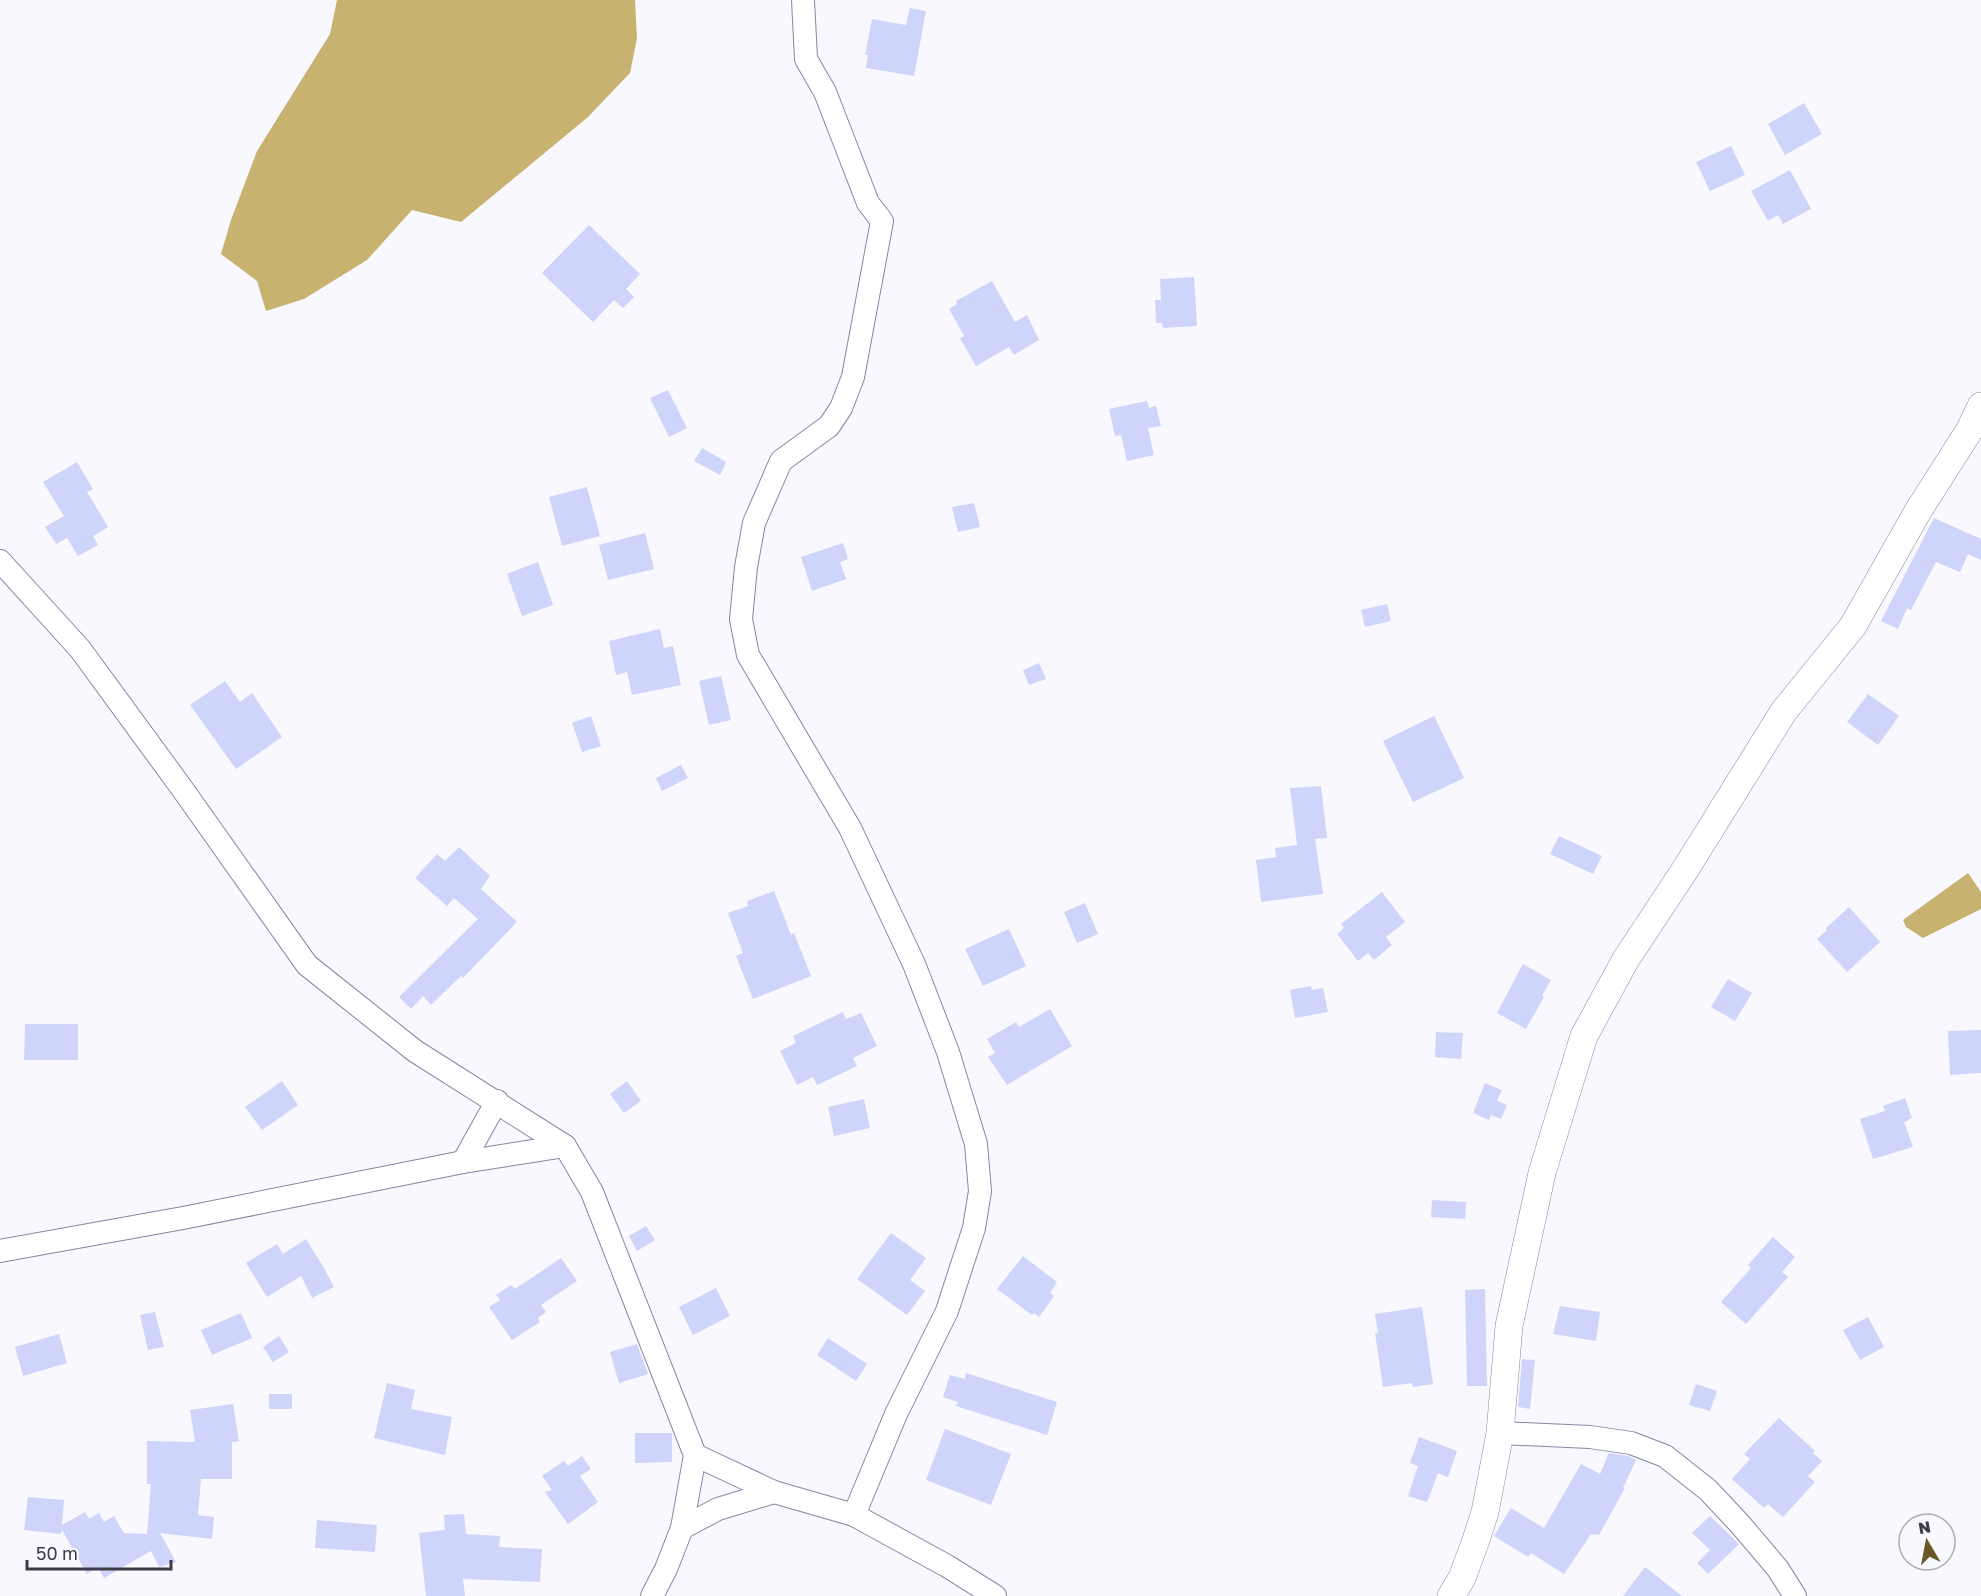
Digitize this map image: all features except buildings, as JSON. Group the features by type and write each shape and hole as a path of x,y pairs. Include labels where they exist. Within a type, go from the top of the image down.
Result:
{"street":[{"path":"803,0 806,59 825,92 868,203 882,221 853,377 841,408 829,426 781,461 754,523 746,567 741,619 748,655 850,828 914,964 948,1052 976,1144 980,1191 974,1228 946,1311 896,1414 854,1515"},
{"path":"1451,1596 1462,1578 1485,1512 1500,1433 1509,1326 1542,1173 1584,1036 1626,959 1683,873 1784,711 1853,626 1918,511 1970,430 1981,406"},
{"path":"0,561 80,649 307,965 416,1051 565,1146 592,1191 695,1455 682,1528 666,1569 652,1596"},
{"path":"464,1162 497,1101"},
{"path":"0,1251 183,1218 464,1162 565,1146"},
{"path":"1500,1433 1590,1437 1631,1443 1665,1456 1708,1490 1739,1523 1778,1569 1795,1596"},
{"path":"695,1455 774,1492 854,1515 947,1566 995,1596"},
{"path":"682,1528 718,1509 774,1492"}],"shaded area":[{"path":"337,0 635,0 637,38 630,73 588,117 461,222 412,210 367,260 304,299 266,311 257,281 221,254 257,151 330,34"},
{"path":"1968,873 1981,892 1981,909 1923,938 1906,927 1903,920"}]}
